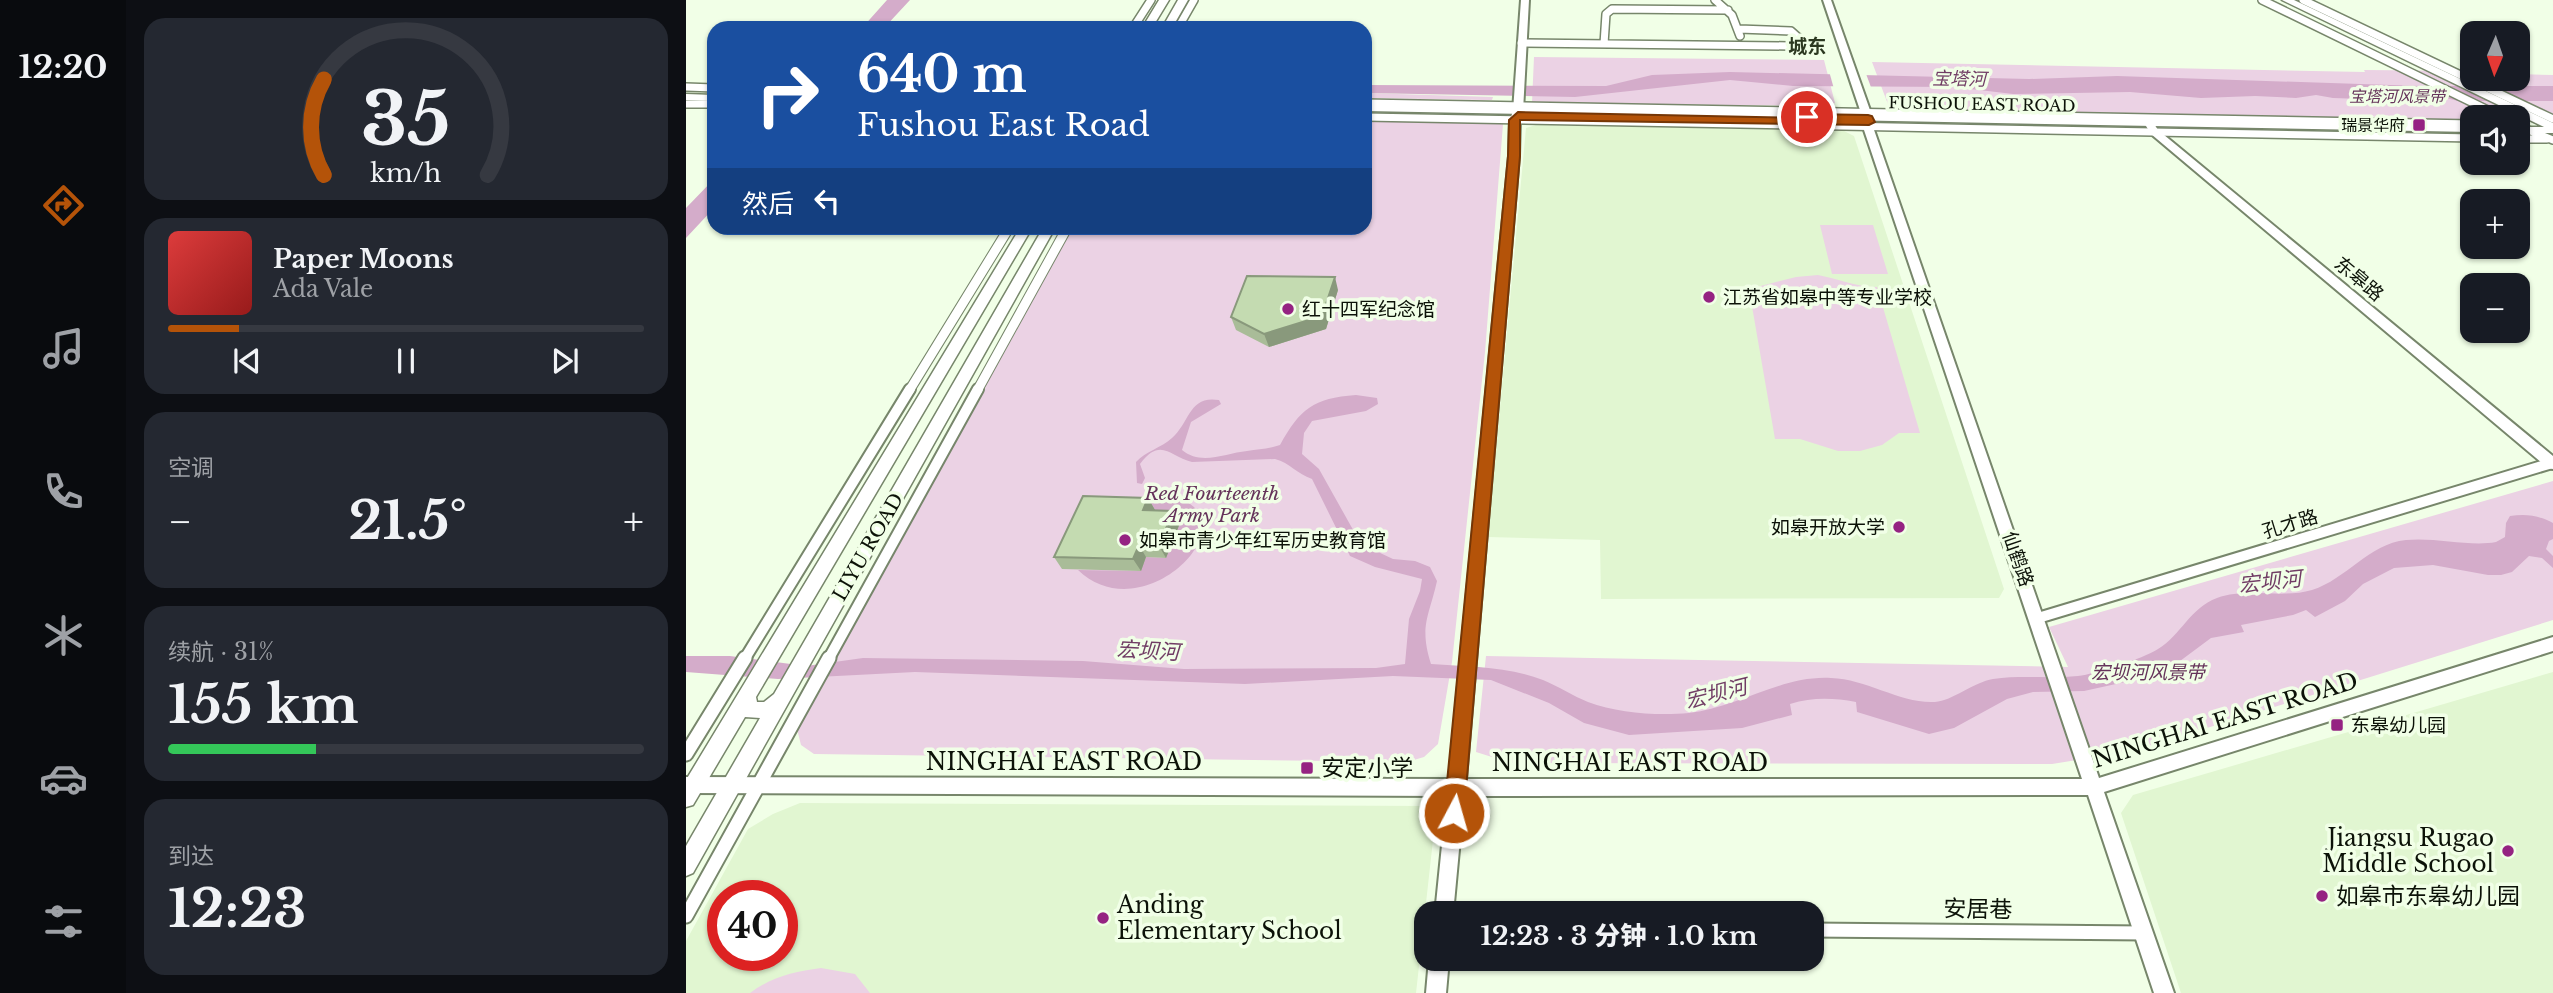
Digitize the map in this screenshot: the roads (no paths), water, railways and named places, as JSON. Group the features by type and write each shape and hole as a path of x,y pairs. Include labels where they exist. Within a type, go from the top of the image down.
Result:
{"main road":[{"path":"1151,21 1164,0"},
{"path":"1171,21 1183,0"},
{"path":"2276,0 2494,105"},
{"path":"2287,0 2508,104 2539,130"},
{"path":"686,95 707,96"},
{"name":"FUSHOU EAST ROAD","path":"1372,110 1862,115 2150,125 2460,131"},
{"name":"LIYU ROAD","path":"689,789 1022,235"},
{"name":"LIYU ROAD","path":"686,866 1045,235"},
{"path":"747,696 749,710 768,710 784,695"}],"street":[{"path":"1138,21 1151,0"},
{"path":"1182,21 1194,0"},
{"path":"1445,901 1514,156 1514,110 1525,0"},
{"path":"1715,0 1728,10 1739,29 1742,46"},
{"name":"仙鹤路","path":"1819,0 1844,64 2038,618 2164,993"},
{"name":"仙鹤路","path":"1827,0 1844,64"},
{"path":"2262,0 2478,105"},
{"path":"2304,0 2526,105 2539,130"},
{"path":"1604,44 1606,14 1612,9 1728,10"},
{"path":"1520,48 1604,44 1790,46 1798,44 1800,39 1791,31 1739,29"},
{"path":"686,87 707,88"},
{"path":"686,104 707,104"},
{"name":"东皋路","path":"2150,125 2553,463"},
{"path":"686,754 1005,235"},
{"path":"686,916 1064,235"},
{"name":"孔才路","path":"2038,618 2553,463"},
{"name":"NINGHAI EAST ROAD","path":"689,789 733,785 2095,787 2553,644"},
{"name":"安居巷","path":"1824,930 2145,933"},
{"path":"1436,993 1438,971"}],"water":[{"path":"887,0 910,0 890,21 868,21"},
{"name":"宝塔河","path":"1730,72 2029,79 2117,76 2460,86 2460,91 2530,91 2530,86 2553,86 2553,101 2458,101 2446,98 2421,101 2316,95 2296,98 2201,98 2130,92 2013,94 1954,87 1793,86 1730,80 1575,97 1372,93 1372,85 1606,86 1652,75"},
{"path":"707,186 707,216 686,238 686,208"},
{"path":"1356,395 1377,398 1378,404 1366,411 1312,421 1304,433 1302,454 1319,469 1361,544 1393,559 1415,561 1430,567 1437,581 1426,631 1431,664 1487,668 1529,675 1588,702 1638,713 1689,713 1707,710 1777,686 1813,678 1844,679 1909,699 1935,702 1993,679 2086,675 2158,649 2200,608 2217,598 2240,593 2289,594 2312,590 2325,585 2380,548 2406,540 2496,542 2505,537 2506,523 2510,516 2532,516 2553,523 2553,539 2549,541 2546,549 2553,556 2553,568 2542,558 2529,556 2512,572 2501,575 2433,565 2394,568 2363,584 2345,601 2315,617 2306,610 2241,625 2244,632 2211,638 2176,664 2125,682 2084,691 2033,692 2007,699 1954,728 1929,734 1857,712 1856,702 1823,699 1790,704 1792,715 1742,728 1629,735 1584,723 1549,703 1491,680 1393,676 1245,684 915,672 778,679 686,672 686,656 730,656 806,666 863,658 1083,661 1184,669 1376,668 1405,664 1409,619 1422,579 1375,567 1350,556 1312,479 1275,459 1192,462 1160,450 1154,451 1140,464 1145,478 1142,484 1137,483 1136,462 1172,438 1191,411 1202,402 1219,400 1221,404 1191,422 1182,450 1189,455 1205,458 1280,445 1294,422 1309,408 1329,399"},
{"path":"1155,494 1188,502 1201,519 1200,539 1186,560 1164,578 1136,588 1106,587 1078,570 1140,571 1146,557 1166,558 1150,522 1120,502"}],"place":[{"name":"瑞景华府","path":"2419,125"},
{"name":"江苏省如皋中等专业学校","path":"1709,297"},
{"name":"红十四军纪念馆","path":"1288,309"},
{"name":"如皋开放大学","path":"1899,527"},
{"name":"如皋市青少年红军历史教育馆","path":"1125,540"},
{"name":"东皋幼儿园","path":"2337,725"},
{"name":"安定小学","path":"1307,768"},
{"name":"Jiangsu Rugao Middle School","path":"2508,851"},
{"name":"如皋市东皋幼儿园","path":"2322,896"},
{"name":"Anding Elementary School","path":"1103,918"}],"district":[{"name":"城东","path":"1807,46"}],"park label":[{"name":"宝塔河风景带","path":"2397,96"},
{"name":"Red Fourteenth Army Park","path":"1212,504"},
{"name":"宏坝河风景带","path":"2148,672"}],"water label":[{"name":"宏坝河","path":"2270,582"},
{"name":"宏坝河","path":"1148,651"},
{"name":"宏坝河","path":"1716,694"}]}
